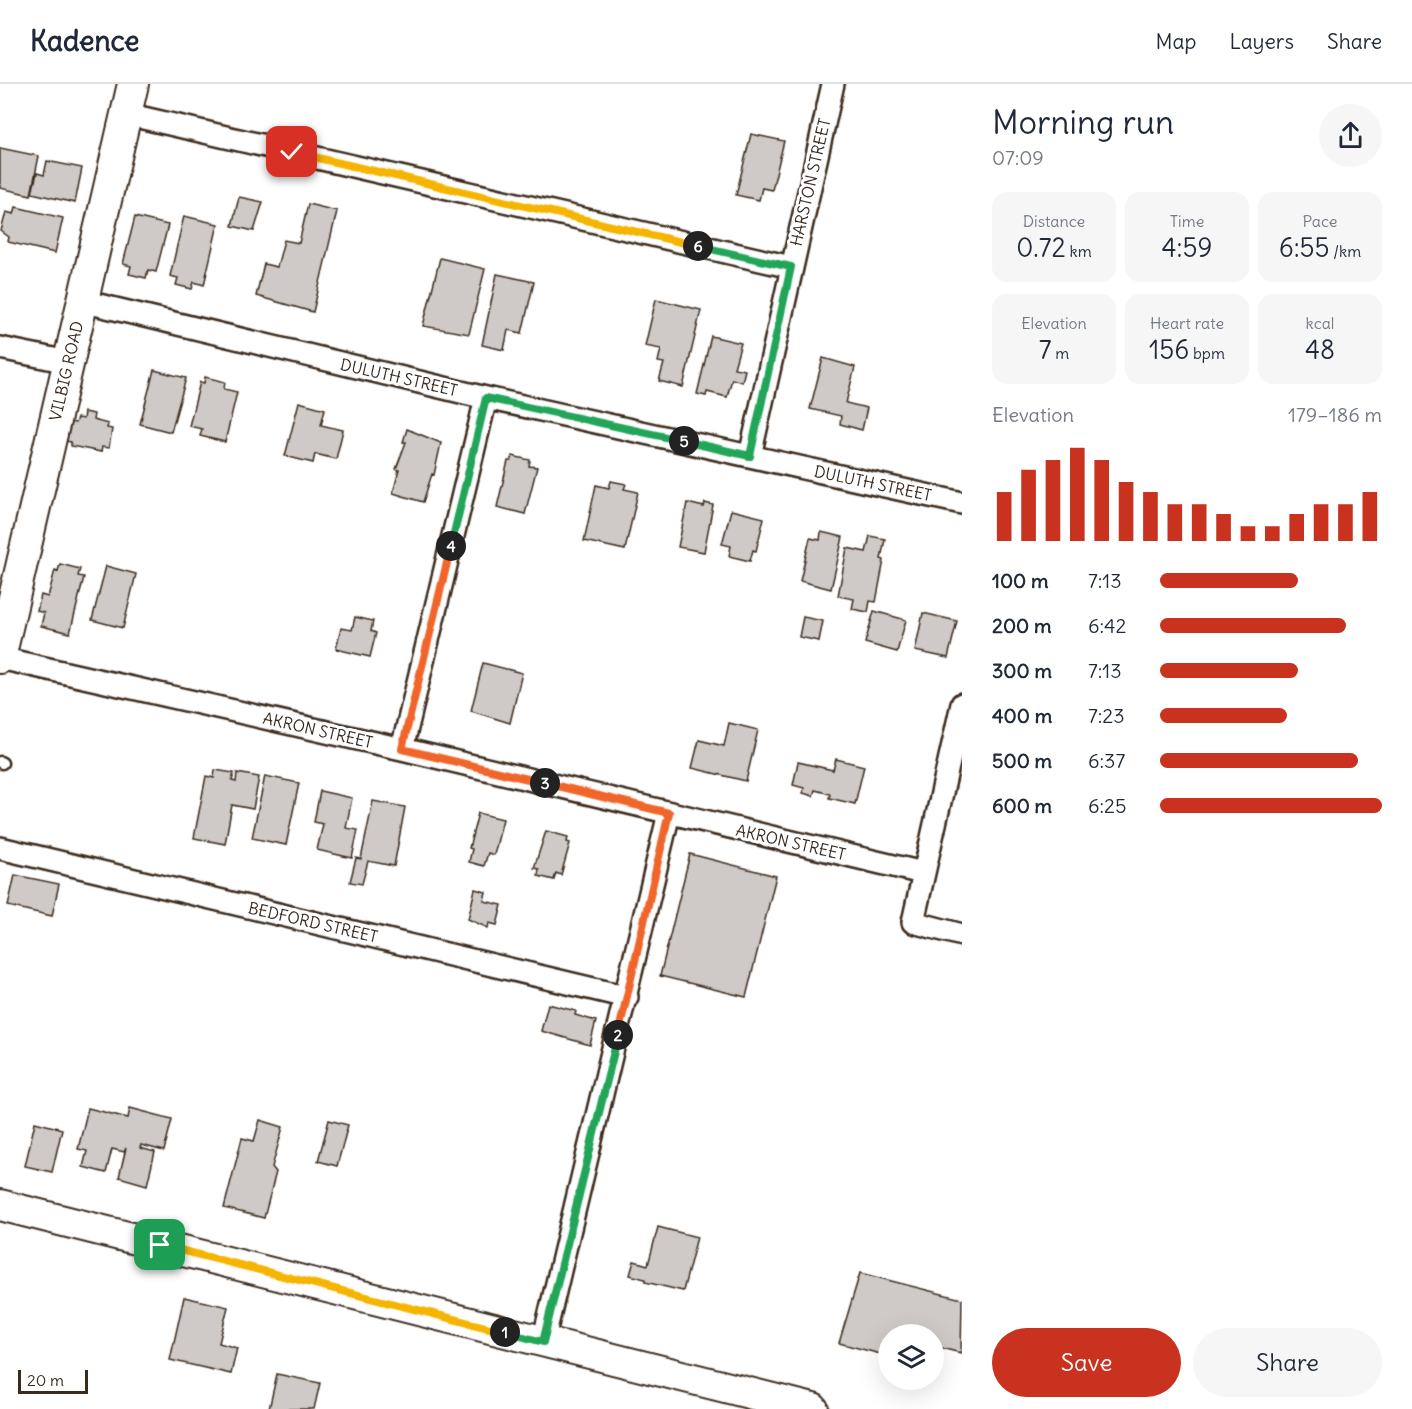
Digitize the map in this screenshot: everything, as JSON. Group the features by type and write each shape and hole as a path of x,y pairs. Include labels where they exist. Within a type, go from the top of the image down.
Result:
{"main road":[{"name":"VILBIG ROAD","path":"0,658 133,84"},
{"path":"0,1205 799,1407"}],"street":[{"name":"HARSTON STREET","path":"750,456 833,84"},
{"path":"126,114 791,267"},
{"name":"DULUTH STREET","path":"82,301 486,398 962,503"},
{"path":"0,348 68,362"},
{"path":"402,749 486,398"},
{"name":"AKRON STREET","path":"0,658 402,749 922,873"},
{"path":"962,704 922,873 913,922 962,935"},
{"path":"543,1342 669,813"},
{"name":"BEDFORD STREET","path":"0,848 627,996"}],"building":[{"path":"751,134 784,141 772,190 762,188 759,200 736,195"},
{"path":"0,148 39,156 31,195 0,188"},
{"path":"47,161 82,168 75,203 32,193 37,173 44,175"},
{"path":"239,197 263,202 254,231 232,226"},
{"path":"308,204 337,211 313,312 256,296 264,264 277,267 284,240 299,243"},
{"path":"16,207 63,218 55,253 8,242 9,237 1,231 6,212 14,214"},
{"path":"184,216 218,224 204,285 194,282 192,289 176,285 178,278 170,276"},
{"path":"135,217 168,225 156,272 148,270 146,278 129,274 131,266 123,264"},
{"path":"440,258 485,269 469,334 423,326"},
{"path":"497,274 534,282 522,333 508,330 504,350 482,345"},
{"path":"656,299 701,310 683,387 659,381 664,363 658,362 661,349 645,346"},
{"path":"711,336 741,343 734,368 745,370 742,382 732,379 727,397 707,392 706,396 697,394"},
{"path":"823,358 855,367 846,403 867,408 862,430 840,424 841,416 810,409"},
{"path":"154,370 186,378 171,432 140,424"},
{"path":"205,377 225,382 224,389 237,392 225,442 200,436 202,429 189,426 200,382 204,383"},
{"path":"299,402 325,409 321,425 343,430 336,459 315,454 313,463 285,456"},
{"path":"84,412 94,414 93,420 108,424 107,428 112,429 109,448 102,447 101,452 71,446 71,442 65,441 69,422 75,423 77,418 83,419"},
{"path":"407,429 441,443 434,475 432,474 423,502 393,493 399,470 396,469 406,442 403,442"},
{"path":"512,456 530,460 529,466 537,467 525,514 497,507 508,461 511,461"},
{"path":"611,481 626,484 624,489 638,492 625,550 584,541 596,485 609,488"},
{"path":"687,503 704,507 705,503 713,505 704,552 678,547"},
{"path":"731,510 764,518 756,551 753,550 750,561 729,556 731,546 722,544"},
{"path":"821,532 843,537 831,589 800,581 810,538 820,540"},
{"path":"870,536 885,539 881,559 884,560 876,602 870,601 868,612 852,609 854,599 838,596 847,548 866,552"},
{"path":"60,564 80,569 78,576 84,577 70,633 41,626 44,613 37,611 41,595 48,597 55,570 58,571"},
{"path":"106,566 136,574 123,628 92,620"},
{"path":"874,611 906,620 897,652 865,643"},
{"path":"923,613 957,621 948,658 915,651"},
{"path":"355,617 373,621 371,631 376,633 370,657 336,649 341,628 352,630"},
{"path":"803,617 823,621 819,641 799,637"},
{"path":"483,663 522,673 510,723 471,711"},
{"path":"729,723 758,730 746,781 692,768 699,740 724,746"},
{"path":"836,759 864,766 855,804 829,798 830,794 815,790 813,796 803,793 804,788 793,785 798,762 833,770"},
{"path":"215,770 234,773 232,781 236,782 237,773 259,777 253,809 232,805 225,844 194,838 206,776 214,778"},
{"path":"265,776 299,783 286,845 252,838"},
{"path":"320,791 352,798 346,828 358,830 352,858 317,850 323,824 314,822"},
{"path":"373,801 405,807 394,866 368,861 362,884 350,882 356,858 361,859"},
{"path":"478,813 503,819 494,855 488,853 484,866 469,862 472,849 469,848"},
{"path":"546,831 568,837 567,842 570,843 561,875 556,873 554,880 538,876 539,869 534,868"},
{"path":"690,854 776,876 746,997 660,976"},
{"path":"15,875 59,884 52,916 8,906"},
{"path":"475,889 486,892 484,901 502,905 497,925 489,923 488,928 468,919"},
{"path":"548,1004 576,1011 575,1015 596,1021 590,1045 541,1031"},
{"path":"88,1108 128,1118 130,1108 172,1119 164,1151 141,1145 140,1148 155,1152 147,1185 119,1177 126,1148 124,1152 112,1149 106,1173 83,1167 87,1151 78,1149"},
{"path":"260,1120 283,1127 272,1167 276,1172 264,1218 224,1208 242,1138 254,1141"},
{"path":"329,1120 348,1125 337,1166 318,1161"},
{"path":"35,1122 62,1129 52,1172 25,1166"},
{"path":"658,1227 697,1237 683,1291 645,1282 645,1279 630,1275 634,1261 648,1265"},
{"path":"860,1273 962,1299 961,1353 944,1349 944,1324 878,1324 878,1353 839,1343"},
{"path":"184,1297 228,1307 219,1343 237,1348 231,1374 170,1360"},
{"path":"277,1374 320,1383 314,1409 269,1409"}],"route":[{"path":"160,1245 543,1342 669,813 402,749 486,398 750,456 791,267 292,152"}]}
